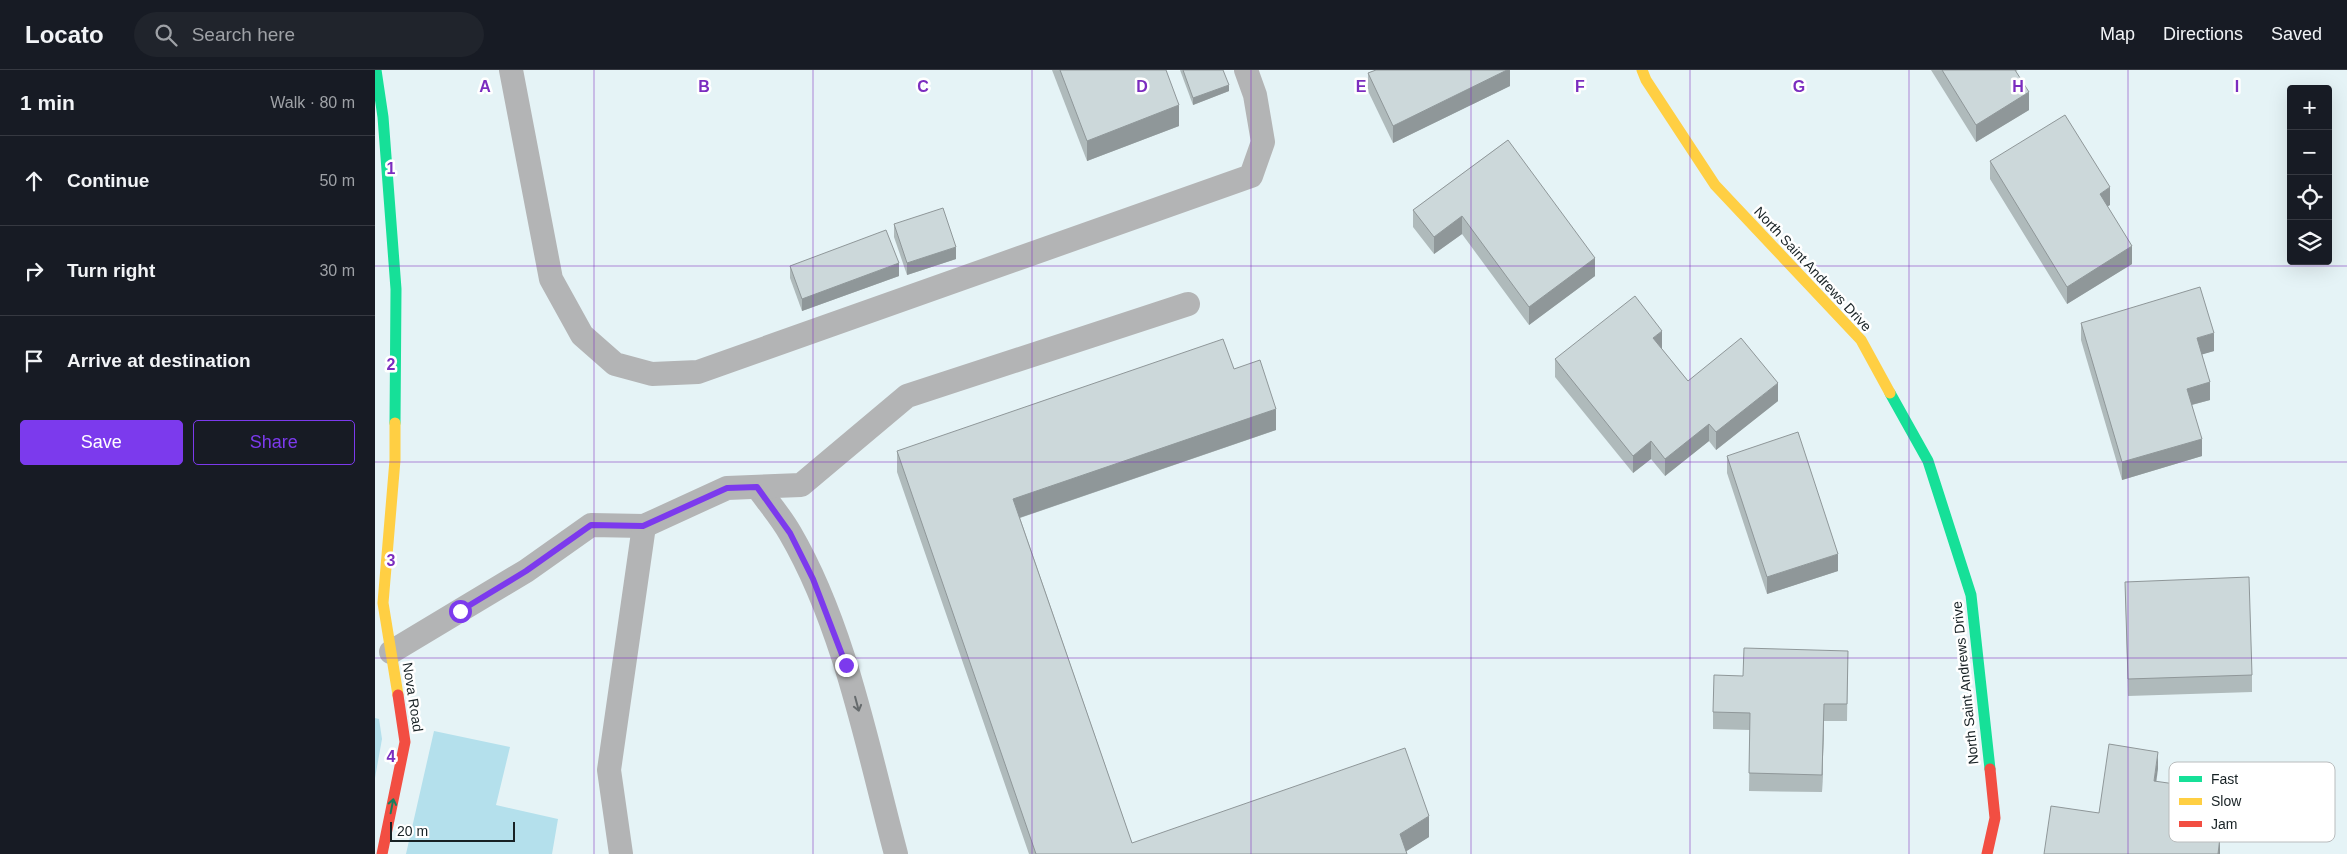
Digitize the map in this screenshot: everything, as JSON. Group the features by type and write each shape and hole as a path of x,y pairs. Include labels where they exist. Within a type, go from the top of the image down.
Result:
{"street":[{"name":"Nova Road","path":"376,70 383,117 396,289 395,460 383,603 405,742 382,854"},
{"name":"North Saint Andrews Drive","path":"1642,70 1645,80 1715,185 1861,340 1928,462 1971,595 1995,818 1987,854"},
{"name":"Nova Road","path":"375,622 383,603"}],"lane":[{"path":"511,70 551,279 582,335 615,364 652,374 698,372 1251,176 1263,142 1255,95 1246,70"},
{"path":"391,652 526,571 591,525 643,526 727,488 801,485 907,396 1188,304"},
{"path":"757,487 790,533 813,579 846,665 896,854"},
{"path":"621,854 609,770 643,526"}],"shaded area":[{"path":"375,718 379,719 382,739 375,778"},
{"path":"434,731 510,747 496,805 558,819 552,854 406,854"}],"building":[{"path":"1060,70 1166,70 1179,105 1087,141"},
{"path":"1183,70 1223,70 1229,85 1193,98"},
{"path":"1376,70 1507,70 1393,126 1368,73"},
{"path":"1942,70 2015,70 2029,92 1976,125"},
{"path":"2065,115 2110,187 2100,194 2132,246 2067,287 1990,161"},
{"path":"1508,140 1595,258 1529,307 1462,216 1434,237 1413,210"},
{"path":"943,208 956,247 907,263 894,224"},
{"path":"886,230 899,263 802,299 790,266"},
{"path":"2200,287 2214,333 2197,338 2210,382 2187,389 2202,439 2122,462 2081,323"},
{"path":"1635,296 1662,331 1653,338 1688,381 1741,338 1778,383 1716,432 1709,424 1665,459 1651,441 1633,456 1555,359"},
{"path":"1223,339 1234,369 1260,360 1276,409 1013,499 1132,843 1405,748 1429,816 1400,834 1407,854 1036,854 897,451"},
{"path":"1798,432 1838,554 1767,577 1727,456"},
{"path":"2249,577 2252,675 2128,679 2125,582"},
{"path":"1744,648 1848,651 1847,704 1824,704 1822,775 1749,773 1750,713 1713,712 1714,675 1743,676"},
{"path":"2109,744 2158,752 2154,781 2169,783 2169,842 2219,842 2218,854 2044,854 2051,806 2099,813"}],"traffic: fast":[{"path":"376,70 383,117 396,289 395,423"},
{"path":"1890,393 1928,461 1971,595 1990,769"}],"traffic: slow":[{"path":"1642,70 1646,80 1715,185 1861,340 1890,393"},
{"path":"395,423 395,460 383,603 398,695"}],"traffic: jam":[{"path":"382,854 405,742 398,695"},
{"path":"1987,854 1995,818 1990,769"}],"route":[{"path":"460,611 526,571 591,525 643,526 727,488 757,487 790,533 813,579 846,665"}]}
